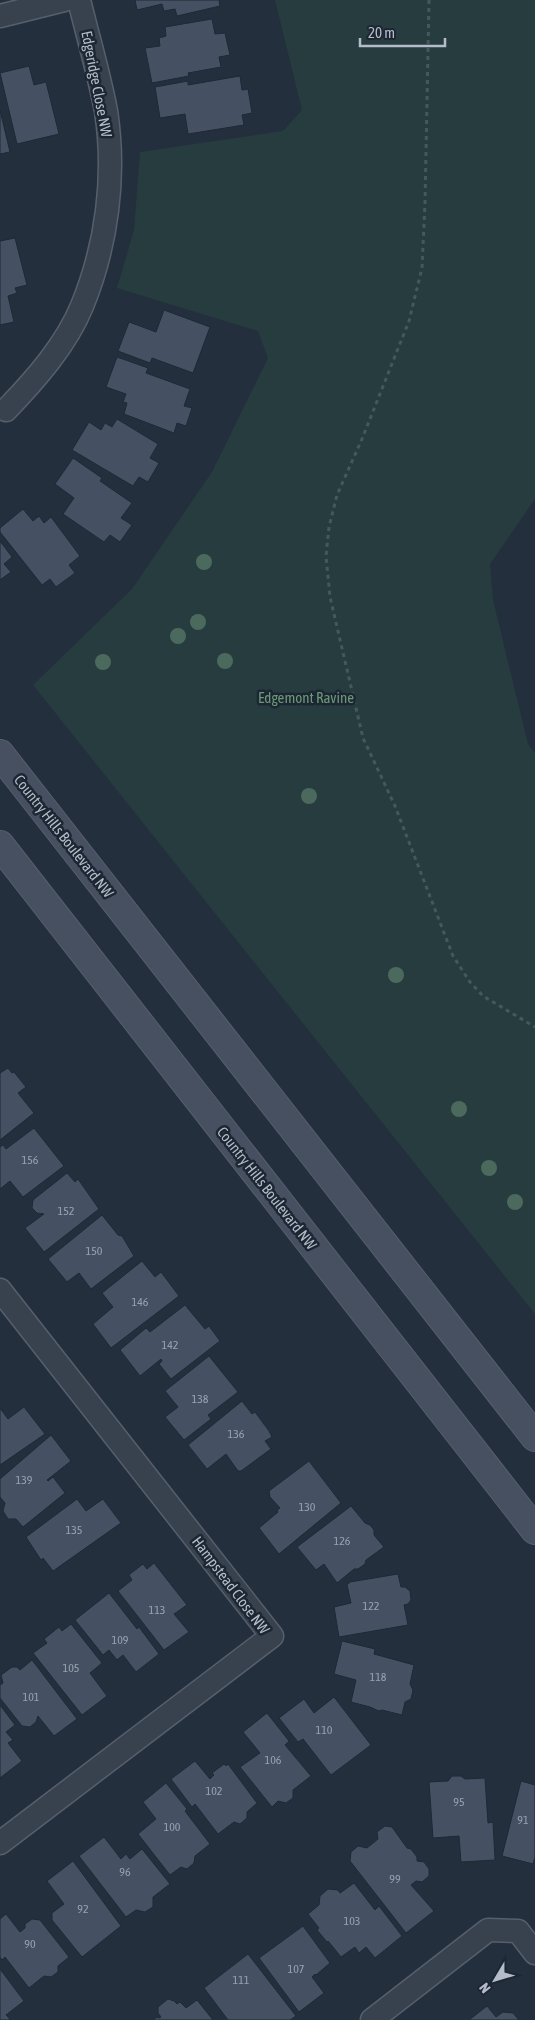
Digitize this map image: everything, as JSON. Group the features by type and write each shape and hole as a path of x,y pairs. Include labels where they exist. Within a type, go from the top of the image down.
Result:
{"main road":[{"name":"Country Hills Boulevard NW","path":"0,754 535,1437"},
{"name":"Country Hills Boulevard NW","path":"0,845 535,1530"}],"street":[{"path":"0,16 64,0"},
{"name":"Edgeridge Close NW","path":"6,410 30,385 64,339 82,307 102,240 107,213 110,179 106,111 79,0"},
{"name":"Hampstead Close NW","path":"0,1290 272,1636 0,1843"},
{"path":"372,2020 488,1930 518,1931 535,1952"}],"path":[{"path":"429,0 422,268 409,321 362,439 337,495 329,527 326,556 330,597 363,738 395,806 453,956 470,982 483,996 535,1027"}],"green space":[{"name":"Edgemont Ravine","path":"275,0 535,0 535,499 490,564 493,600 528,744 535,753 535,1314 33,685 132,589 212,472 268,358 258,331 117,288 134,230 140,152 283,131 302,110"}],"building":[{"path":"135,0 219,0 220,6 177,16 175,9 164,11 162,4 137,10"},
{"path":"212,19 215,34 225,33 230,55 219,57 221,67 188,73 189,76 152,83 145,48 160,46 159,38 166,36 165,27"},
{"path":"29,66 34,85 46,82 59,134 17,144 0,73"},
{"path":"240,76 242,90 248,89 252,113 242,115 244,125 188,134 185,114 160,118 155,87 188,81 188,85"},
{"path":"0,110 10,152 0,154"},
{"path":"15,238 27,285 15,288 17,293 8,296 14,322 0,325 0,241"},
{"path":"164,310 210,327 193,373 152,358 150,363 118,351 129,322 156,332"},
{"path":"117,357 148,368 146,373 190,389 184,406 192,408 186,426 177,423 174,433 124,414 127,403 123,402 126,394 106,387"},
{"path":"117,419 158,444 150,458 159,463 148,482 139,477 133,486 72,450 89,422 101,430 105,423 112,427"},
{"path":"73,458 102,478 100,481 132,503 121,518 132,525 120,542 110,535 104,542 63,514 74,498 55,484"},
{"path":"23,509 33,521 39,516 44,523 51,517 80,556 69,565 75,573 56,587 50,579 42,585 0,532 0,528"},
{"path":"0,541 12,557 4,564 11,572 0,580"},
{"path":"8,1068 12,1073 14,1072 26,1087 18,1093 34,1113 0,1140 0,1073"},
{"path":"34,1128 64,1166 23,1197 10,1181 0,1189 0,1147 3,1145 6,1149"},
{"path":"67,1173 75,1182 78,1179 99,1209 44,1252 25,1228 44,1214 37,1213 32,1208 33,1200"},
{"path":"102,1215 118,1235 122,1236 134,1256 91,1289 79,1273 67,1282 48,1259"},
{"path":"142,1261 155,1277 161,1272 179,1296 111,1348 93,1324 113,1307 102,1293"},
{"path":"185,1305 205,1329 209,1326 220,1341 171,1379 159,1364 162,1361 161,1359 140,1376 120,1350 146,1328 150,1332"},
{"path":"209,1356 238,1392 208,1415 211,1419 184,1440 165,1417 178,1407 165,1391"},
{"path":"242,1401 252,1414 255,1412 269,1431 272,1437 265,1441 271,1449 241,1471 238,1471 226,1454 207,1469 188,1445"},
{"path":"24,1407 45,1434 0,1465 0,1408 8,1419"},
{"path":"51,1435 71,1461 47,1480 53,1477 65,1493 23,1527 16,1519 8,1519 3,1511 5,1503 0,1497 0,1479"},
{"path":"309,1461 341,1503 279,1554 259,1528 278,1512 277,1510 280,1508 270,1497 269,1491"},
{"path":"77,1499 86,1511 103,1499 121,1523 53,1571 43,1558 41,1560 26,1537"},
{"path":"351,1506 365,1523 370,1525 374,1530 374,1535 384,1547 366,1560 365,1564 358,1569 354,1569 337,1583 324,1564 316,1570 297,1547"},
{"path":"154,1563 187,1605 174,1614 189,1632 164,1650 118,1591 132,1580 130,1574 143,1564 147,1569"},
{"path":"398,1574 401,1587 405,1587 410,1591 411,1600 408,1604 404,1605 408,1625 339,1637 334,1607 351,1603 347,1585 350,1582"},
{"path":"109,1593 137,1629 139,1627 159,1654 136,1672 123,1655 117,1660 109,1650 103,1655 75,1620"},
{"path":"71,1624 102,1663 90,1673 107,1696 82,1715 33,1653 47,1643 44,1639 59,1627 62,1631"},
{"path":"342,1641 375,1649 374,1654 414,1665 410,1684 413,1690 411,1699 405,1702 402,1715 379,1711 351,1702 356,1680 334,1674"},
{"path":"32,1660 77,1719 54,1736 38,1716 36,1722 30,1727 22,1726 0,1698 0,1685 3,1683 1,1675 12,1667 17,1667 20,1670"},
{"path":"334,1697 371,1745 331,1775 303,1739 298,1742 279,1718 304,1699 314,1713"},
{"path":"0,1705 15,1725 6,1732 13,1740 8,1743 22,1761 0,1778"},
{"path":"267,1713 289,1741 285,1745 311,1776 293,1790 293,1798 286,1803 278,1801 272,1807 240,1767 260,1753 243,1732"},
{"path":"195,1761 210,1779 214,1775 212,1773 224,1764 226,1766 228,1764 257,1803 247,1812 247,1818 240,1824 234,1822 218,1834 195,1804 192,1807 171,1779"},
{"path":"452,1776 461,1776 465,1779 485,1778 488,1823 493,1822 495,1860 461,1862 459,1836 433,1838 429,1782 448,1781"},
{"path":"521,1781 535,1785 535,1857 533,1864 502,1856"},
{"path":"166,1783 187,1809 185,1811 210,1844 195,1856 194,1863 187,1869 181,1867 170,1875 138,1834 156,1819 143,1802"},
{"path":"385,1826 392,1827 407,1848 411,1849 417,1857 417,1861 424,1862 429,1869 429,1876 422,1882 416,1881 411,1885 434,1911 406,1933 350,1861 351,1852 358,1846 367,1848 378,1839 377,1832"},
{"path":"104,1837 121,1859 126,1854 130,1859 142,1849 170,1884 153,1897 153,1907 145,1912 136,1910 126,1917 79,1856"},
{"path":"73,1861 121,1926 82,1957 52,1920 52,1913 64,1904 47,1881"},
{"path":"354,1883 375,1910 379,1906 402,1936 375,1958 366,1947 359,1953 355,1947 341,1957 317,1930 319,1928 308,1914 319,1905 320,1896 328,1889 338,1890 340,1893"},
{"path":"6,1914 20,1932 25,1928 25,1924 32,1919 40,1920 69,1957 58,1966 58,1972 51,1977 44,1976 29,1988 5,1957 2,1960 0,1957 0,1919"},
{"path":"303,1926 330,1963 312,1977 324,1993 299,2012 259,1958"},
{"path":"248,1954 296,2016 290,2020 228,2020 204,1988"},
{"path":"0,1969 24,2001 6,2015 10,2019 8,2020 0,2020"},
{"path":"168,1999 177,2004 180,2002 186,2008 197,2000 213,2020 153,2020 161,2017 158,2013 158,2007"},
{"path":"487,2006 496,2017 503,2012 513,2013 519,2020 469,2020"}]}
